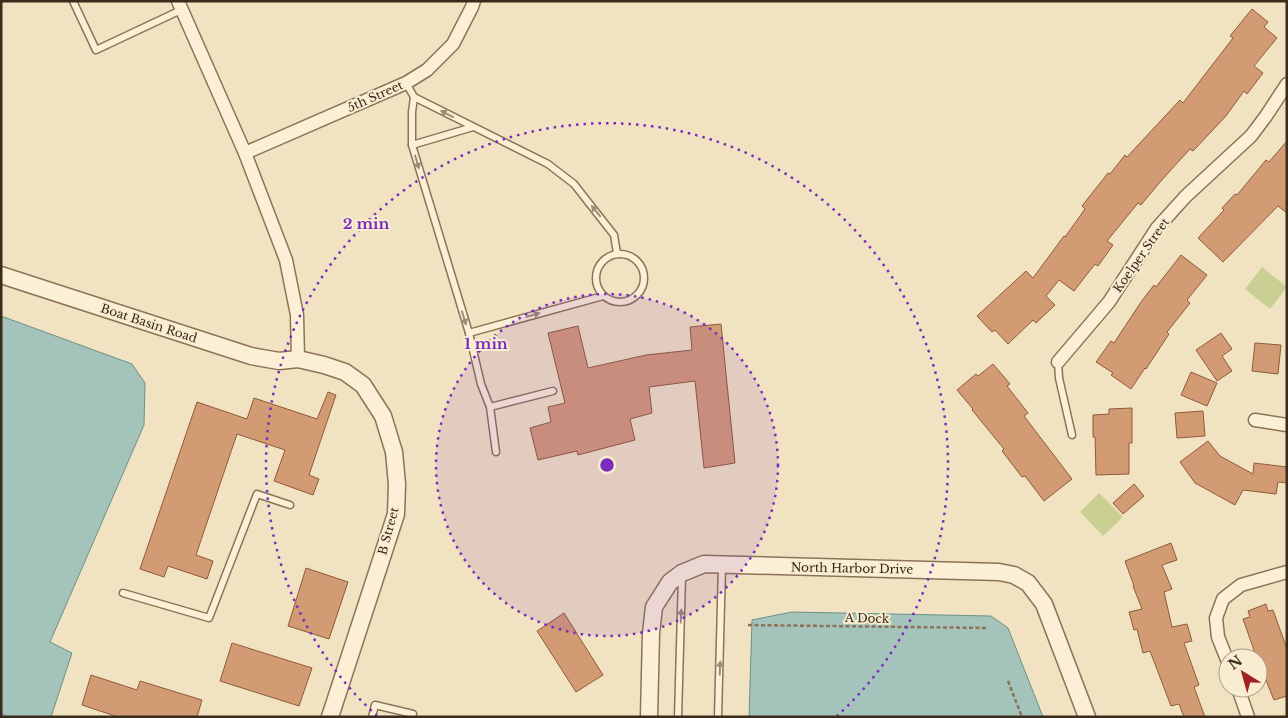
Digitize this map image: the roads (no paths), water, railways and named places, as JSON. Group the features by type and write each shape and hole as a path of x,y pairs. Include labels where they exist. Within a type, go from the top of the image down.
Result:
{"street":[{"name":"5th Street","path":"246,152 406,82 427,70 453,44 474,1"},
{"path":"180,6 246,152 286,260 297,315 298,359"},
{"name":"Koelper Street","path":"1058,362 1109,302 1157,228 1186,196 1251,136 1287,84"},
{"name":"Boat Basin Road","path":"1,276 251,356 279,361 298,359"},
{"name":"B Street","path":"298,359 345,372 363,385 383,416 394,452 397,484 396,514 330,717"},
{"path":"1255,420 1287,424"},
{"name":"North Harbor Drive","path":"650,717 651,633 654,607 670,582 682,573 704,564 999,572 1014,575 1028,583 1044,604 1087,717"},
{"path":"1222,648 1218,637 1216,618 1223,599 1241,585 1287,572"},
{"path":"1241,698 1248,717"}],"lane":[{"path":"73,1 96,50 180,6"},
{"path":"406,82 414,97 548,164 574,184 614,235 617,253"},
{"path":"414,97 412,145 469,333 480,384 490,407 496,452"},
{"path":"412,145 473,127"},
{"path":"617,253 629,255 639,262 644,275 644,282 642,289 637,295 631,300 624,302 609,300 603,296 598,290 595,276 600,263 605,258 617,253"},
{"path":"469,333 603,296"},
{"path":"1058,362 1059,378 1072,435"},
{"path":"490,407 553,391"},
{"path":"123,593 209,618 257,494 290,504"},
{"path":"718,717 722,565"},
{"path":"678,717 682,573"},
{"path":"372,717 375,705 413,714 412,717"}],"water":[{"path":"1,316 132,364 145,383 144,425 50,642 72,653 51,717 8,717 1,714"},
{"path":"792,612 991,616 1008,628 1043,717 749,717 752,620"}]}
